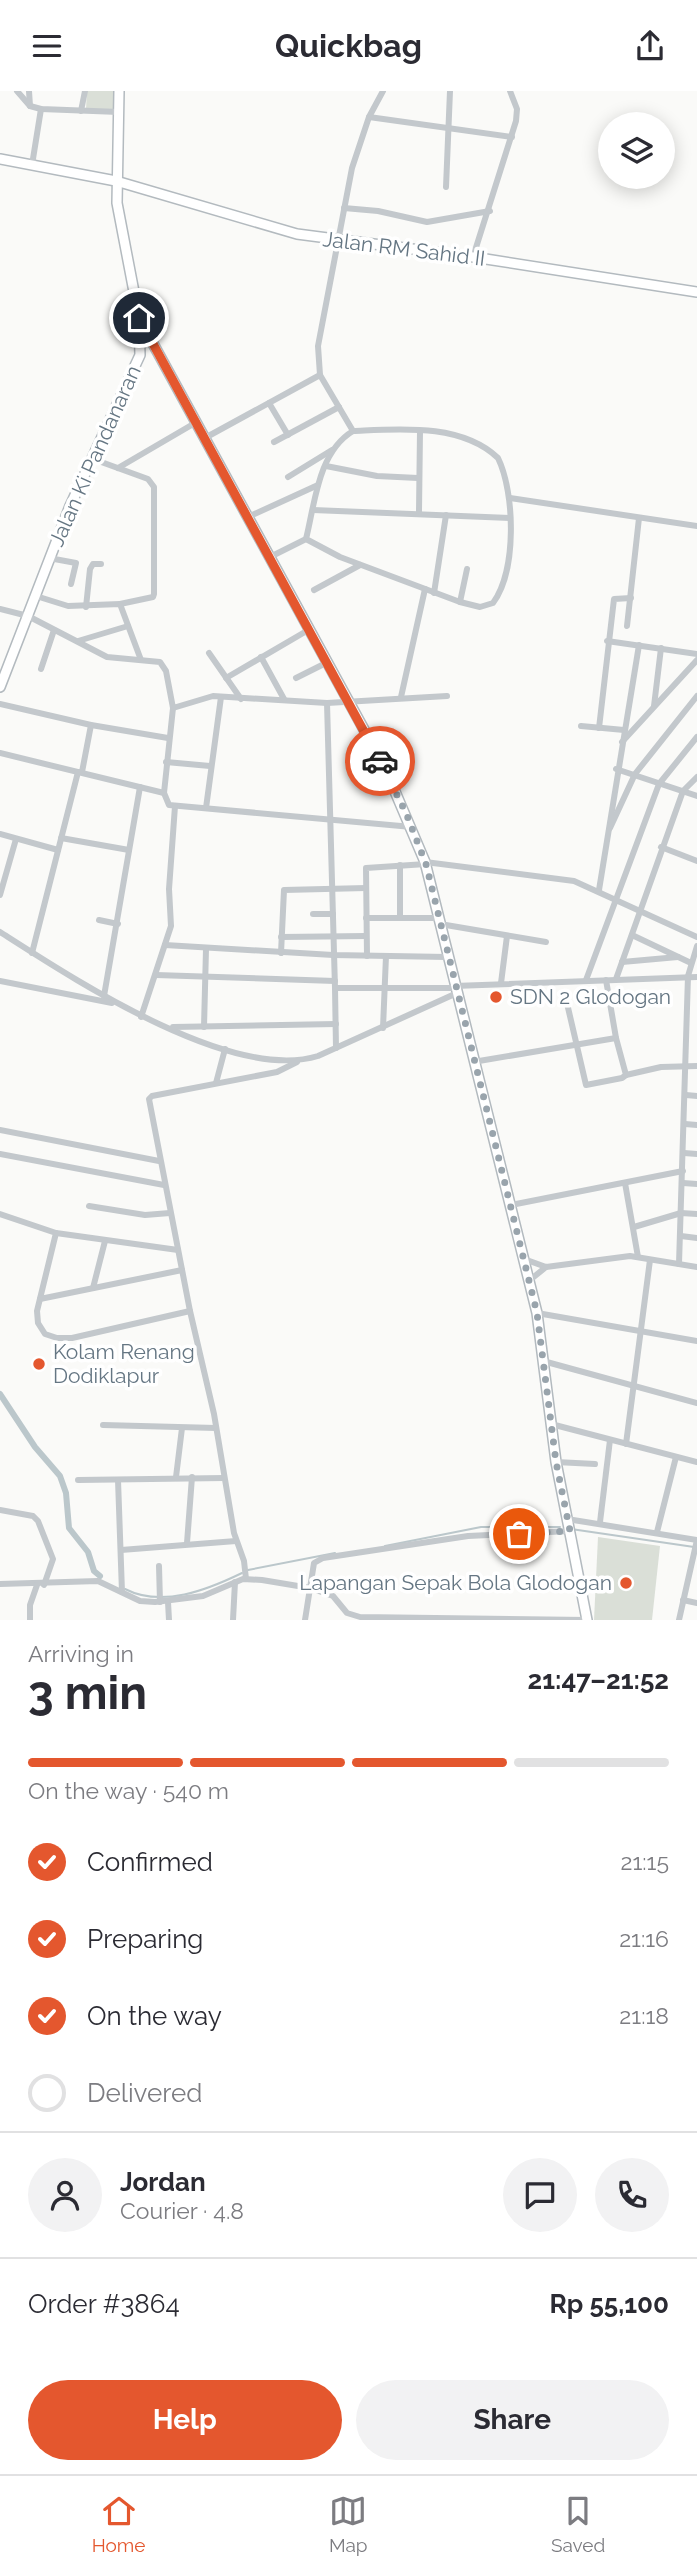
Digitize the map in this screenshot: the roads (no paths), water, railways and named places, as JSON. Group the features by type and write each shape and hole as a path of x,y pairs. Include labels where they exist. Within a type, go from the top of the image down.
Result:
{"street":[{"path":"16,91 30,106 41,109 119,112"},
{"path":"29,91 30,106"},
{"path":"81,111 85,91"},
{"name":"Jalan Ki Pandanaran","path":"0,687 70,506 140,355 139,318 124,251 116,184 119,91"},
{"path":"353,431 320,375 319,337 352,168 369,117 383,91"},
{"path":"446,187 450,91"},
{"path":"474,257 512,137 517,109 510,91"},
{"path":"32,165 41,109"},
{"path":"369,117 512,137"},
{"name":"Jalan RM Sahid II","path":"0,159 104,179 297,234 474,257 697,292"},
{"path":"344,208 378,211 427,222 490,211"},
{"path":"0,1584 98,1581 122,1587 140,1601 203,1596 246,1579 310,1588 335,1597 352,1616 587,1620 556,1462 537,1313 530,1280 425,863 385,768 139,318"},
{"path":"140,355 159,351"},
{"path":"203,439 320,375"},
{"path":"269,403 288,435"},
{"path":"274,442 339,407"},
{"path":"118,468 195,423"},
{"path":"288,477 332,450 353,431 420,431 457,436 494,454 502,466 510,498 504,577 495,599 483,607 460,602 360,565 326,551 306,539"},
{"path":"419,512 420,431"},
{"path":"270,557 306,539 318,485 332,450"},
{"path":"36,596 68,606 86,607 153,597 155,493 148,479 93,459"},
{"path":"326,466 377,476 418,478"},
{"path":"248,517 318,485"},
{"path":"510,498 697,526"},
{"path":"313,510 419,512 510,518"},
{"path":"434,593 446,515"},
{"path":"627,627 639,518"},
{"path":"49,558 76,563 71,585"},
{"path":"86,607 90,569 93,564 100,564"},
{"path":"314,590 360,565"},
{"path":"460,602 467,569"},
{"path":"401,697 425,589"},
{"path":"599,728 607,641 614,599 631,598"},
{"path":"120,604 141,660"},
{"path":"0,608 28,616 107,657 158,661 163,665 173,708 164,793 168,804 412,827"},
{"path":"78,641 128,627"},
{"path":"226,678 310,629"},
{"path":"41,669 54,630"},
{"path":"607,641 697,654"},
{"path":"599,890 616,769 639,645"},
{"path":"654,706 661,648"},
{"path":"209,653 241,699"},
{"path":"261,657 284,699"},
{"path":"621,743 697,660"},
{"path":"296,678 328,662"},
{"path":"173,708 221,697 327,703 447,696"},
{"path":"607,835 635,774 697,696"},
{"path":"206,808 221,697"},
{"path":"327,703 336,1048"},
{"path":"0,704 91,726 168,737"},
{"path":"32,953 91,726"},
{"path":"581,726 624,730"},
{"path":"586,980 659,784 697,737"},
{"path":"0,753 164,793"},
{"path":"166,762 210,765"},
{"path":"616,769 697,796"},
{"path":"616,979 683,791 697,777"},
{"path":"104,996 140,787"},
{"path":"141,1017 171,922 169,889 175,806"},
{"path":"0,834 58,850"},
{"path":"61,838 129,850"},
{"path":"0,895 16,839"},
{"path":"662,847 697,861"},
{"path":"366,956 366,867 425,863 567,879 599,890 697,937"},
{"path":"400,865 400,918"},
{"path":"281,953 282,891 332,887 366,888"},
{"path":"313,914 333,914"},
{"path":"366,918 439,921 507,936 546,941"},
{"path":"99,920 118,924"},
{"path":"0,932 141,1017 225,1049 298,1062"},
{"path":"632,935 691,963"},
{"path":"281,937 366,936"},
{"path":"502,983 507,936"},
{"path":"165,945 281,953 447,957"},
{"path":"679,1264 688,976 697,946"},
{"path":"204,1027 206,949"},
{"path":"383,1028 386,956"},
{"path":"622,962 678,957"},
{"path":"156,975 385,989 455,989 502,983 697,977"},
{"path":"606,980 615,1038 626,1075"},
{"path":"0,981 117,1004"},
{"path":"246,1579 159,1161 149,1098 276,1072 383,1028 455,989"},
{"path":"566,999 587,1086 626,1075 687,1065 697,1066"},
{"path":"171,1027 336,1024"},
{"path":"473,1062 615,1038"},
{"path":"216,1083 225,1049"},
{"path":"686,1095 697,1096"},
{"path":"685,1124 697,1125"},
{"path":"0,1131 159,1161"},
{"path":"684,1153 697,1154"},
{"path":"0,1154 164,1185"},
{"path":"511,1205 683,1171"},
{"path":"625,1183 638,1257"},
{"path":"682,1183 697,1184"},
{"path":"89,1206 146,1215 170,1213"},
{"path":"634,1227 681,1213 697,1214"},
{"path":"0,1215 56,1233 177,1250"},
{"path":"56,1233 37,1311 40,1327 45,1334 59,1338 190,1311"},
{"path":"681,1236 697,1238"},
{"path":"93,1288 105,1241"},
{"path":"524,1259 546,1266 614,1256 638,1257 697,1267"},
{"path":"626,1444 650,1260"},
{"path":"530,1280 546,1266"},
{"path":"40,1299 182,1270"},
{"path":"537,1313 697,1341"},
{"path":"543,1361 697,1403"},
{"path":"103,1425 216,1428"},
{"path":"551,1425 697,1461"},
{"path":"176,1477 182,1428"},
{"path":"600,1523 610,1440"},
{"path":"657,1532 676,1457"},
{"path":"556,1462 595,1464"},
{"path":"187,1543 192,1477"},
{"path":"78,1481 224,1478"},
{"path":"118,1480 122,1587"},
{"path":"0,1510 37,1519 53,1559 35,1585 30,1605 30,1620"},
{"path":"305,1620 314,1563 323,1558 468,1536 600,1523 696,1541 679,1620"},
{"path":"121,1550 236,1541"},
{"path":"159,1566 162,1600 169,1620"},
{"path":"233,1620 235,1582"},
{"path":"683,1601 697,1603"}],"waterway":[{"path":"0,1394 35,1447 60,1476 66,1493 69,1528 88,1552 94,1571 100,1576"},
{"path":"385,1546 481,1527 560,1527"},
{"path":"571,1529 694,1547"},
{"path":"248,1570 335,1553"},
{"path":"125,1589 154,1597 184,1595 242,1573"}],"place":[{"name":"SDN 2 Glodogan","path":"496,997"},
{"name":"Kolam Renang Dodiklapur","path":"39,1364"},
{"name":"Lapangan Sepak Bola Glodogan","path":"626,1583"}]}
